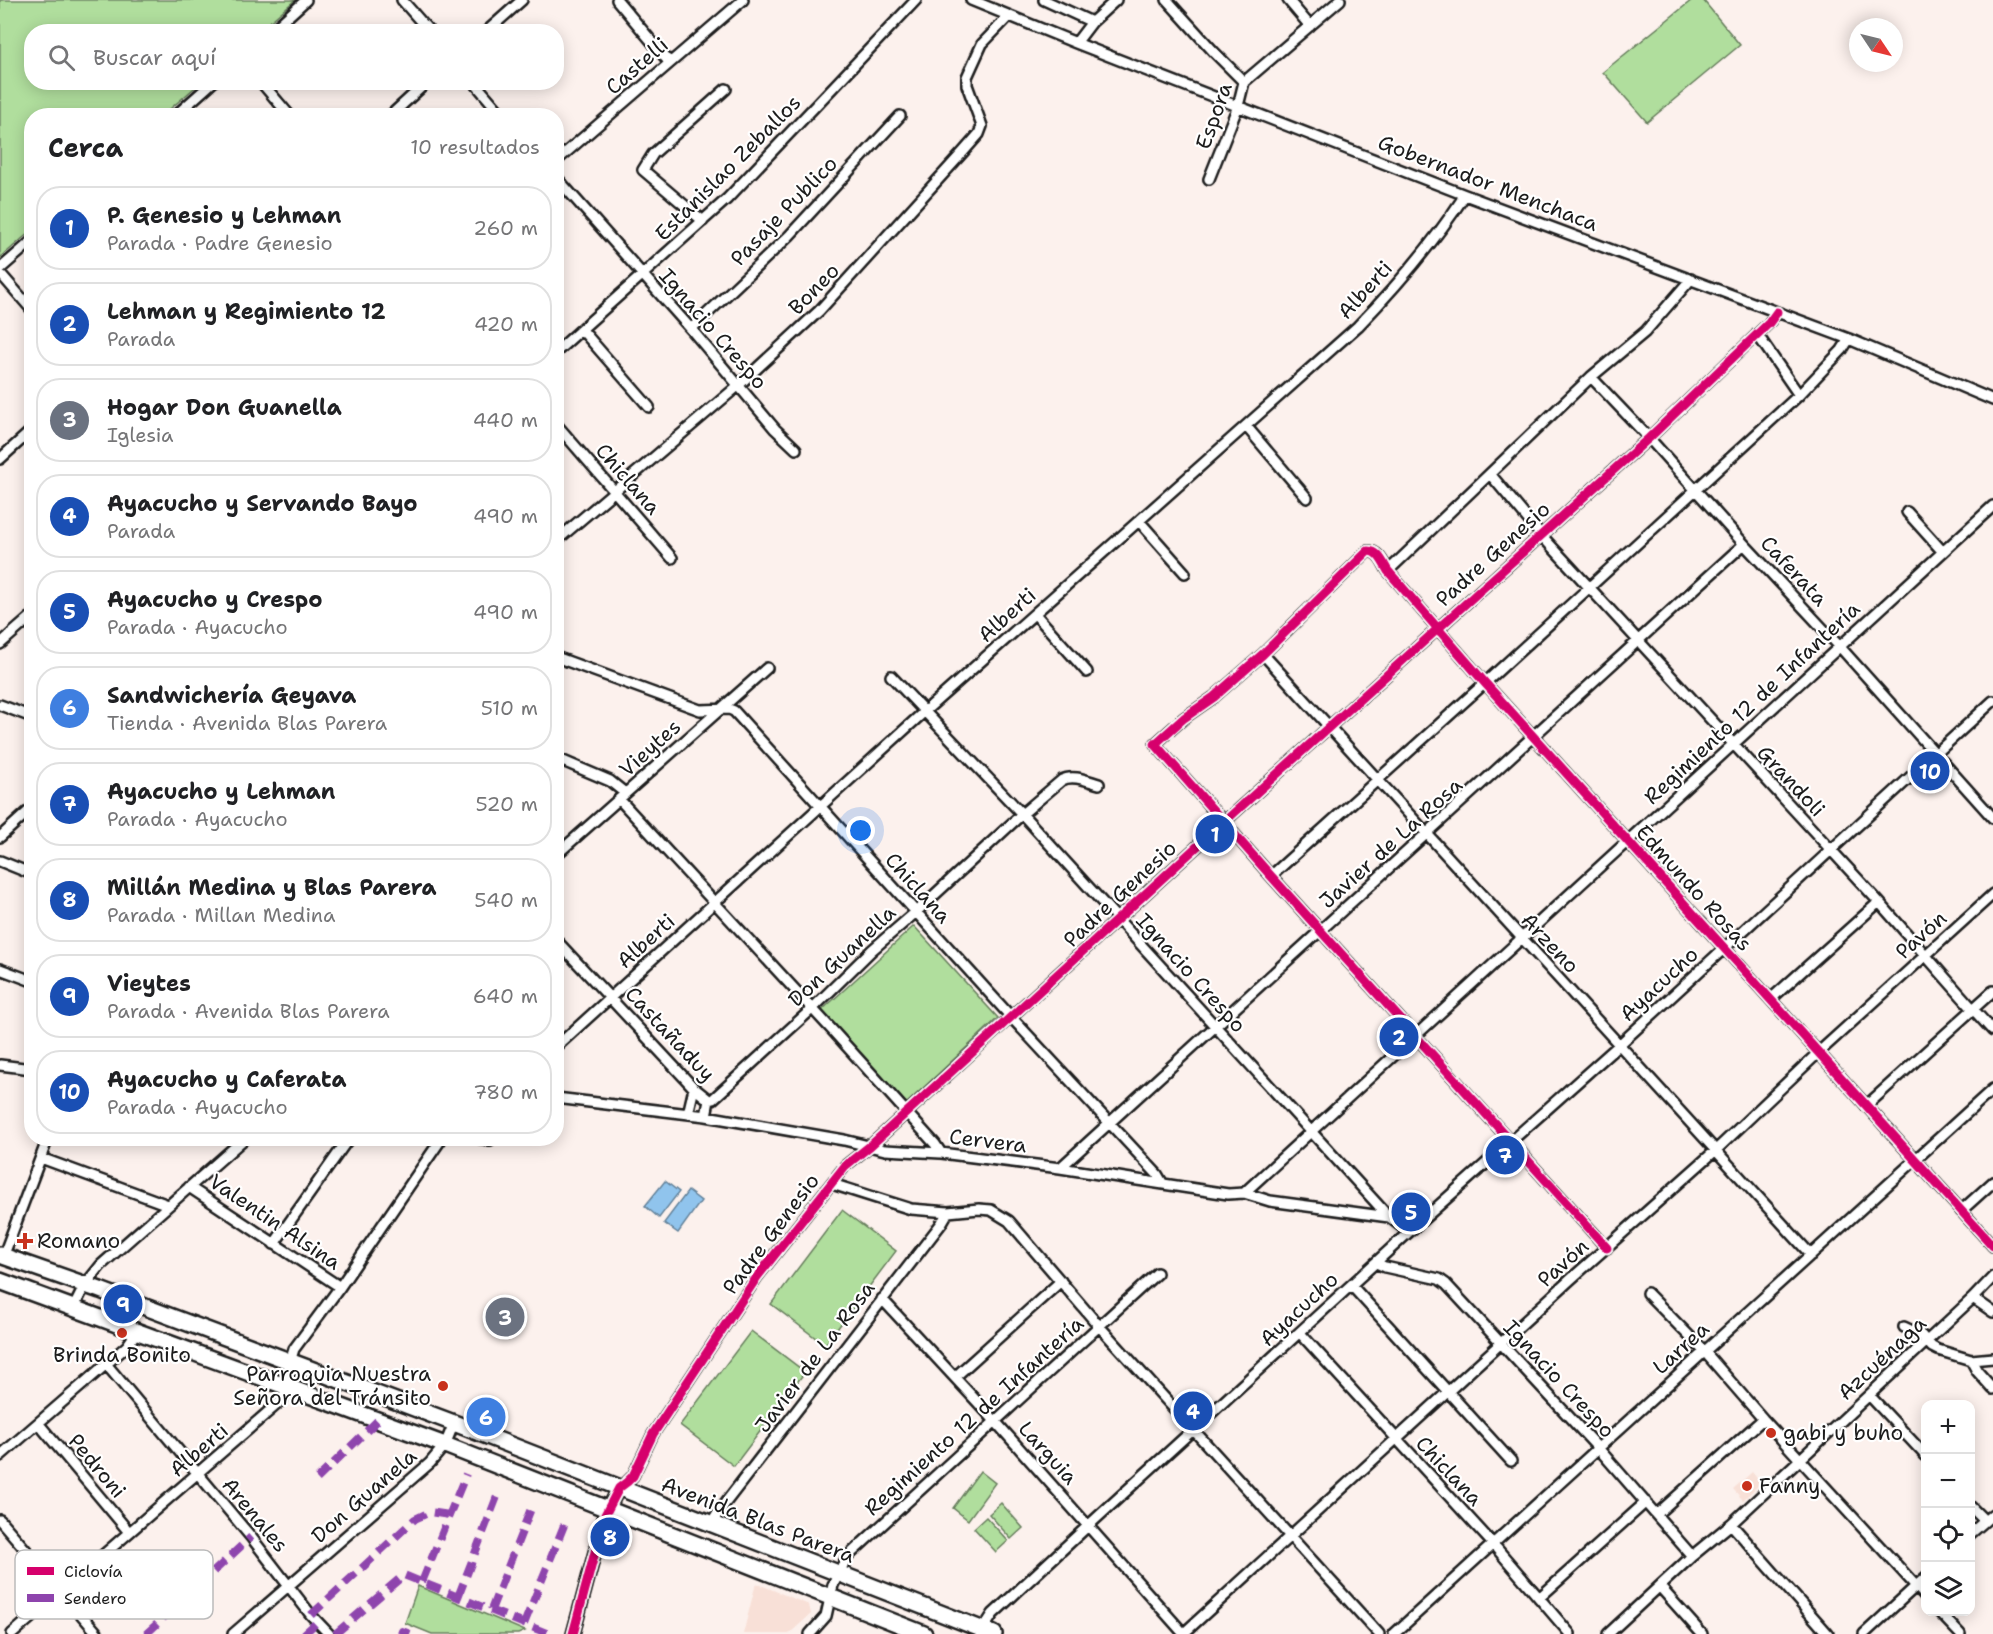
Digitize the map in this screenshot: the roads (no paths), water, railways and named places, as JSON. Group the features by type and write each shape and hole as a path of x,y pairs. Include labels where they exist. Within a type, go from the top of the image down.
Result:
{"main road":[{"name":"Avenida Blas Parera","path":"2,1256 454,1423 986,1632"},
{"name":"Avenida Blas Parera","path":"0,1281 445,1445 924,1634"}],"street":[{"path":"279,24 306,0"},
{"path":"402,0 423,24"},
{"path":"495,24 522,0"},
{"path":"617,0 669,62"},
{"name":"Castelli","path":"564,153 743,0"},
{"name":"Estanislao Zeballos","path":"564,345 727,199 916,0"},
{"name":"Gobernador Menchaca","path":"971,0 1465,195 1849,339 1993,399"},
{"path":"1044,0 1092,22"},
{"path":"1076,43 1092,22 1116,0"},
{"path":"1167,0 1245,82"},
{"path":"1288,0 1310,26"},
{"name":"Espora","path":"1209,179 1245,82 1340,0"},
{"name":"Boneo","path":"564,535 739,385 834,296 980,134 982,126 967,85 967,77 982,44 1009,16"},
{"path":"703,221 643,170 653,154 726,89"},
{"path":"184,108 204,90"},
{"path":"268,90 283,108"},
{"path":"399,108 419,90"},
{"path":"481,90 496,108"},
{"name":"Pasaje Publico","path":"691,329 789,236 900,116"},
{"name":"Ignacio Crespo","path":"564,186 796,449"},
{"name":"Alberti","path":"564,1040 925,711 1358,326 1383,301 1453,214 1465,195"},
{"path":"24,248 0,271 24,300"},
{"path":"1388,571 1591,377 1645,332 1691,279"},
{"name":"Padre Genesio","path":"573,1634 607,1508 619,1488 633,1476 653,1434 757,1276 845,1166 1012,1018 1649,438 1769,323 1777,312"},
{"path":"582,330 649,407"},
{"path":"1757,334 1799,395"},
{"path":"1271,876 1799,395 1842,350 1849,339"},
{"name":"Caferata","path":"1591,377 1840,647 1993,818"},
{"path":"1246,426 1307,498"},
{"name":"Chiclana","path":"564,433 672,558"},
{"path":"0,459 24,437"},
{"name":"Grandoli","path":"1490,474 1541,535 1879,902 1993,1031"},
{"name":"Regimiento 12 de Infantería","path":"1244,1193 1993,506"},
{"path":"1907,512 1943,552"},
{"path":"1139,521 1185,573"},
{"name":"Javier de La Rosa","path":"1060,1168 1744,544"},
{"name":"Edmundo Rosas","path":"1263,654 1364,554 1368,551 1377,554 1388,571 1485,683 1993,1246"},
{"path":"1035,614 1087,672"},
{"path":"0,644 24,623"},
{"path":"1263,654 1155,744 1415,1037 1607,1248"},
{"name":"Arzeno","path":"1263,654 1811,1255"},
{"name":"Chiclana","path":"564,660 700,710 729,709 734,711 1012,1018 1110,1122 1157,1174 1163,1184"},
{"name":"Vieytes","path":"564,848 767,668"},
{"name":"Ignacio Crespo","path":"891,676 1022,813 1389,1217"},
{"name":"Ayacucho","path":"986,1632 993,1614 1089,1525 1409,1232 1619,1045 1993,701"},
{"path":"0,705 24,714"},
{"path":"564,762 610,781 716,903 813,1008 941,1153"},
{"name":"Don Guanella","path":"709,1100 713,1099 813,1008 872,950 1022,813 1067,777 1100,784"},
{"path":"0,837 24,815"},
{"path":"0,861 24,871"},
{"name":"Pavón","path":"1184,1634 1289,1536 1716,1150 1819,1052 1993,894"},
{"path":"1771,999 1879,902"},
{"name":"Castañaduy","path":"564,948 694,1088 709,1100"},
{"path":"0,969 24,978"},
{"path":"1866,1106 1993,991"},
{"path":"0,1065 24,1068"},
{"path":"688,1114 694,1088"},
{"name":"Larrea","path":"1394,1634 1993,1089"},
{"name":"Cervera","path":"564,1099 706,1116 885,1150 941,1153 1060,1168 1228,1194 1244,1193 1270,1201 1389,1217 1409,1232"},
{"path":"706,1116 709,1100"},
{"path":"2,1256 45,1146"},
{"path":"73,1308 85,1285 101,1265 236,1146"},
{"path":"274,1244 344,1146"},
{"name":"Alberti","path":"108,1550 276,1407 286,1395 294,1349 340,1287 437,1146"},
{"path":"41,1158 168,1205"},
{"path":"1961,1211 1993,1182"},
{"path":"831,1184 911,1209 948,1212 991,1210 1008,1221 1193,1431 1378,1634"},
{"name":"Valentin Alsina","path":"189,1187 340,1287"},
{"name":"Javier de La Rosa","path":"711,1525 719,1511 948,1212"},
{"name":"Ignacio Crespo","path":"1376,1263 1439,1279 1446,1284 1598,1448 1692,1556"},
{"name":"Regimiento 12 de Infantería","path":"810,1634 826,1616 833,1585 847,1557 1157,1273"},
{"name":"Azcuénaga","path":"1608,1634 1692,1556 1731,1524 1993,1277"},
{"path":"955,1377 1061,1281"},
{"path":"1351,1285 1511,1461"},
{"path":"1647,1293 1704,1351 1921,1592"},
{"path":"1973,1298 1993,1312"},
{"name":"Larguia","path":"882,1299 1089,1525 1184,1634"},
{"path":"1904,1327 1921,1335 1926,1342 1938,1350 1971,1360 1993,1358"},
{"path":"0,1456 127,1346 138,1330"},
{"name":"Chiclana","path":"1300,1333 1493,1544 1570,1634"},
{"path":"1971,1360 1977,1371 1993,1389"},
{"name":"Arenales","path":"106,1364 251,1537 328,1634"},
{"path":"1869,1395 1924,1454"},
{"path":"1657,1514 1763,1419"},
{"name":"Pedroni","path":"38,1423 129,1532"},
{"name":"Don Guanela","path":"233,1634 430,1463 445,1445 454,1423"},
{"path":"1539,1598 1646,1502"},
{"path":"1973,1508 1985,1521"},
{"path":"1975,1530 1993,1514"},
{"path":"0,1520 26,1550"},
{"path":"1731,1524 1828,1634"},
{"path":"1864,1634 1921,1582"},
{"path":"1660,1587 1702,1634"},
{"path":"1944,1616 1960,1634"},
{"name":"Alberti","path":"12,1634 29,1619"},
{"path":"85,1619 98,1634"}],"water":[{"path":"665,1181 679,1192 659,1218 645,1206"},
{"path":"688,1191 701,1201 678,1233 664,1223"}],"place":[{"name":"Ayacucho y Caferata","path":"1930,771"},
{"name":"P. Genesio y Lehman","path":"1215,834"},
{"name":"Lehman y Regimiento 12","path":"1399,1037"},
{"name":"Ayacucho y Lehman","path":"1505,1155"},
{"name":"Ayacucho y Crespo","path":"1411,1212"},
{"name":"Romano","path":"25,1241"},
{"name":"Vieytes","path":"123,1304"},
{"name":"Hogar Don Guanella","path":"505,1317"},
{"name":"Brinda Bonito","path":"122,1333"},
{"name":"Parroquia Nuestra Señora del Tránsito","path":"443,1386"},
{"name":"Ayacucho y Servando Bayo","path":"1193,1411"},
{"name":"Sandwichería Geyava","path":"486,1417"},
{"name":"gabi y buho","path":"1771,1433"},
{"name":"Fanny","path":"1747,1486"},
{"name":"Millán Medina y Blas Parera","path":"610,1537"}]}
